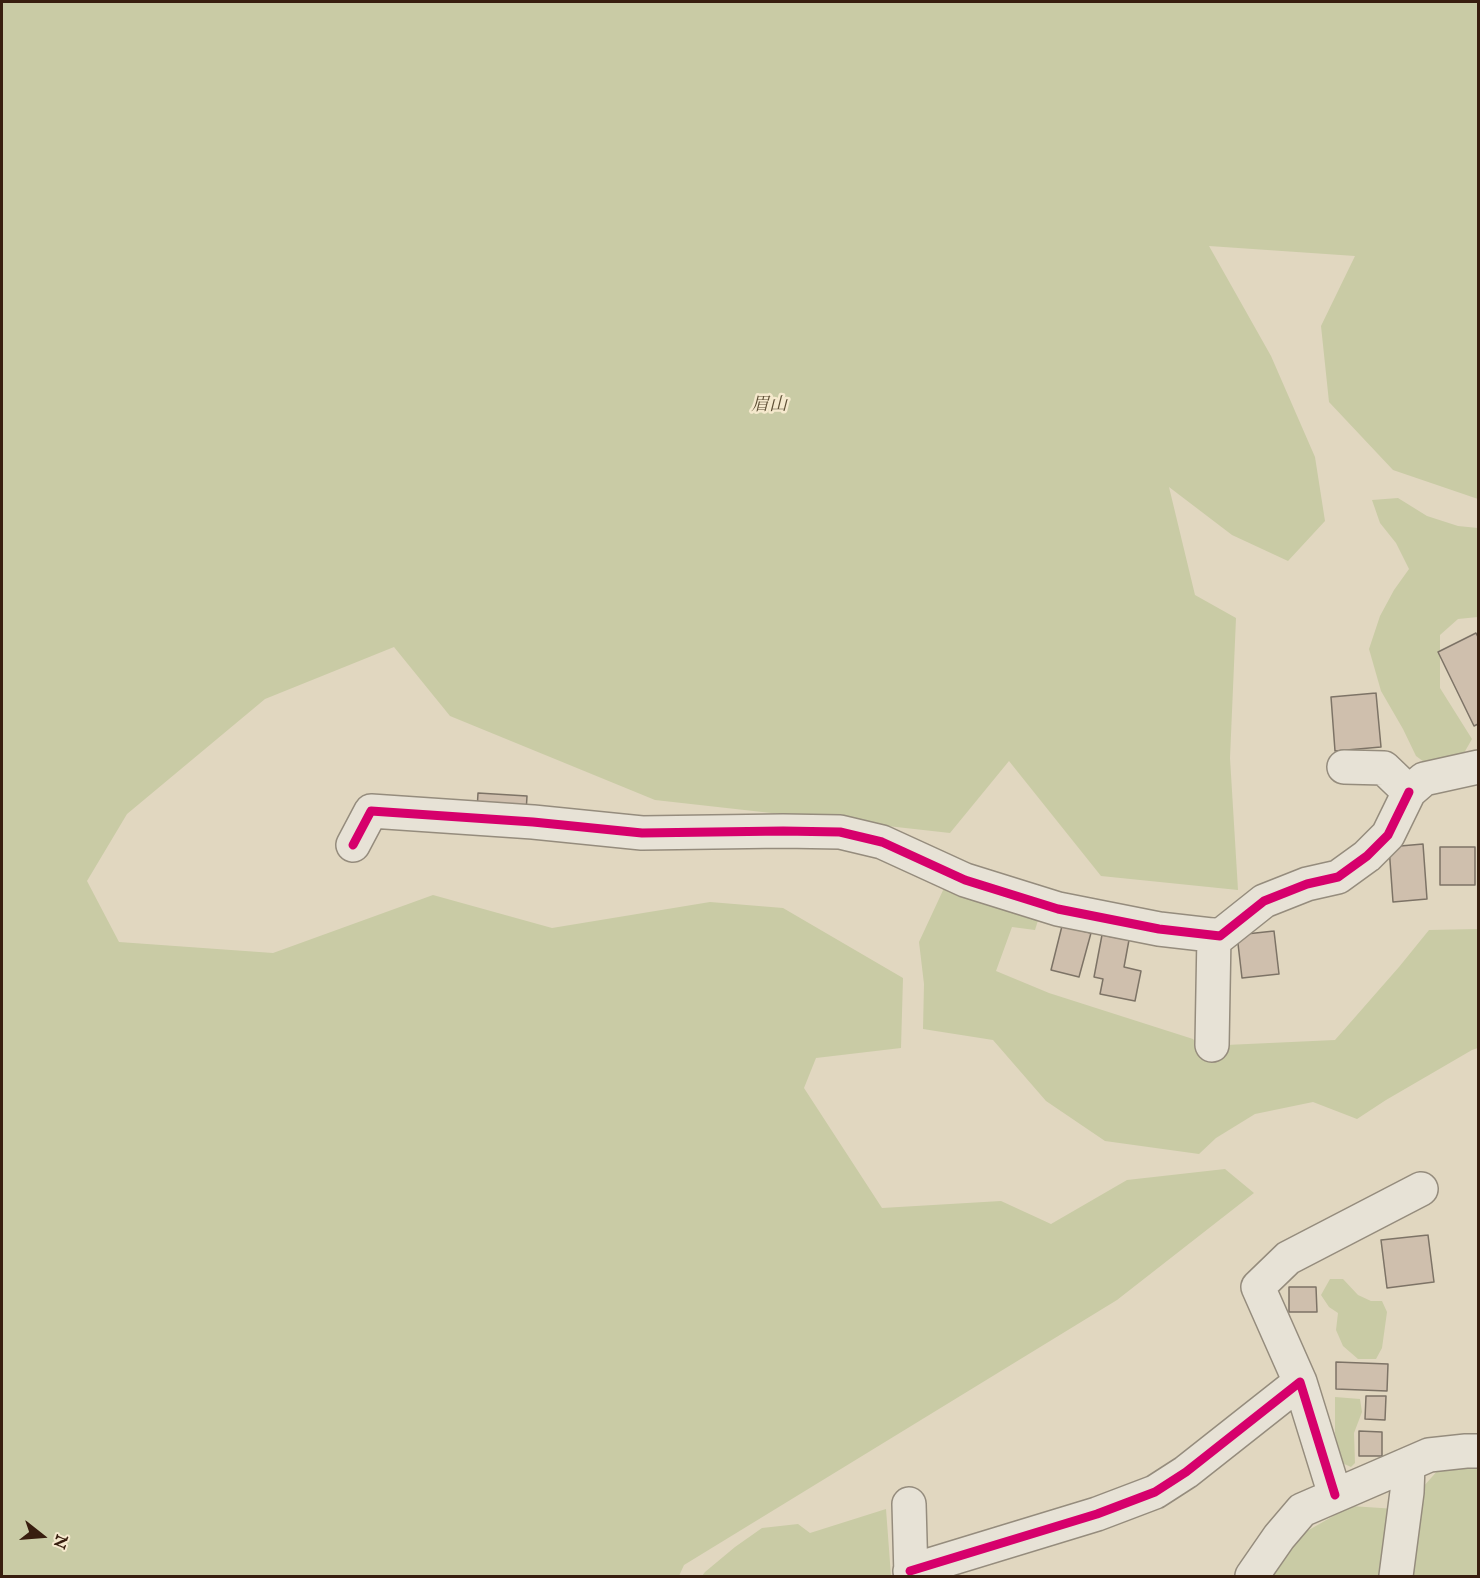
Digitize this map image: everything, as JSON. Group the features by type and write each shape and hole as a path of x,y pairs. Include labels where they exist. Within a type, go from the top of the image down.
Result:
{"street":[{"path":"1344,766 1384,768 1409,792"},
{"path":"353,845 371,811 533,822 642,833 840,832 882,842 965,880 1058,909 1159,929 1220,936 1264,901 1307,884 1338,877 1367,856 1389,835 1409,792 1424,779 1479,767"},
{"path":"1212,1045 1214,935"},
{"path":"1335,1495 1300,1382 1258,1287 1288,1258 1421,1189"},
{"path":"909,1504 910,1574 1097,1514 1155,1492 1186,1472 1300,1382"},
{"path":"1252,1576 1279,1537 1302,1510 1429,1455 1479,1452"},
{"path":"1396,1576 1407,1492 1408,1464"}],"green space":[{"name":"眉山","path":"2,2 1478,2 1478,499 1393,470 1329,402 1321,326 1355,256 1209,246 1271,356 1315,457 1325,521 1288,561 1232,535 1169,487 1195,595 1236,618 1230,758 1238,890 1101,876 1009,761 950,833 655,800 450,716 394,647 265,699 127,814 87,881 119,942 273,953 433,895 552,928 710,902 783,908 903,978 901,1048 816,1058 804,1088 882,1208 1001,1201 1051,1224 1127,1180 1225,1169 1254,1193 1117,1300 684,1565 679,1576 2,1576"},
{"path":"1398,498 1427,516 1458,526 1478,528 1478,617 1458,619 1440,635 1440,688 1472,739 1460,760 1435,770 1416,756 1381,691 1369,649 1380,616 1409,569 1396,543 1380,523 1372,500"},
{"path":"945,886 1040,914 1035,930 1012,927 996,971 1049,993 1193,1039 1210,1060 1219,1061 1226,1045 1335,1040 1429,930 1478,929 1478,1048 1357,1119 1313,1102 1255,1114 1216,1138 1199,1154 1105,1141 1046,1101 993,1040 923,1029 924,984 919,942"},
{"path":"1330,1279 1343,1279 1358,1295 1371,1301 1382,1301 1387,1312 1382,1348 1376,1359 1358,1359 1343,1346 1336,1330 1338,1313 1329,1307 1321,1295"},
{"path":"1335,1397 1360,1399 1362,1412 1354,1433 1355,1463 1351,1467 1340,1462 1335,1433"},
{"path":"1478,1466 1478,1576 1412,1576 1423,1487 1439,1469"},
{"path":"1351,1506 1396,1509 1387,1576 1266,1576 1307,1531"},
{"path":"886,1509 891,1576 702,1576 735,1547 762,1528 798,1524 810,1533"}],"building":[{"path":"1476,633 1478,637 1478,724 1474,726 1438,652"},
{"path":"1376,693 1381,747 1335,751 1331,697"},
{"path":"478,793 527,796 526,813 477,811"},
{"path":"1423,844 1427,899 1393,902 1389,847"},
{"path":"1440,847 1475,847 1475,885 1440,885"},
{"path":"1062,926 1091,933 1079,977 1051,970"},
{"path":"1274,931 1279,974 1242,978 1237,935"},
{"path":"1102,935 1129,940 1124,967 1141,971 1135,1001 1100,994 1103,979 1094,977"},
{"path":"1428,1235 1434,1282 1387,1288 1381,1240"},
{"path":"1289,1287 1316,1287 1317,1312 1289,1312"},
{"path":"1336,1362 1388,1364 1387,1391 1336,1389"},
{"path":"1366,1396 1386,1396 1385,1420 1365,1419"},
{"path":"1359,1431 1382,1432 1382,1456 1359,1456"}],"cycle path":[{"path":"353,845 371,811 533,822 642,833 840,832 882,842 965,880 1058,909 1159,929 1220,936 1264,901 1307,884 1338,877 1367,856 1388,835 1409,792"},
{"path":"910,1571 1097,1514 1155,1492 1186,1472 1300,1382 1335,1495"}]}
